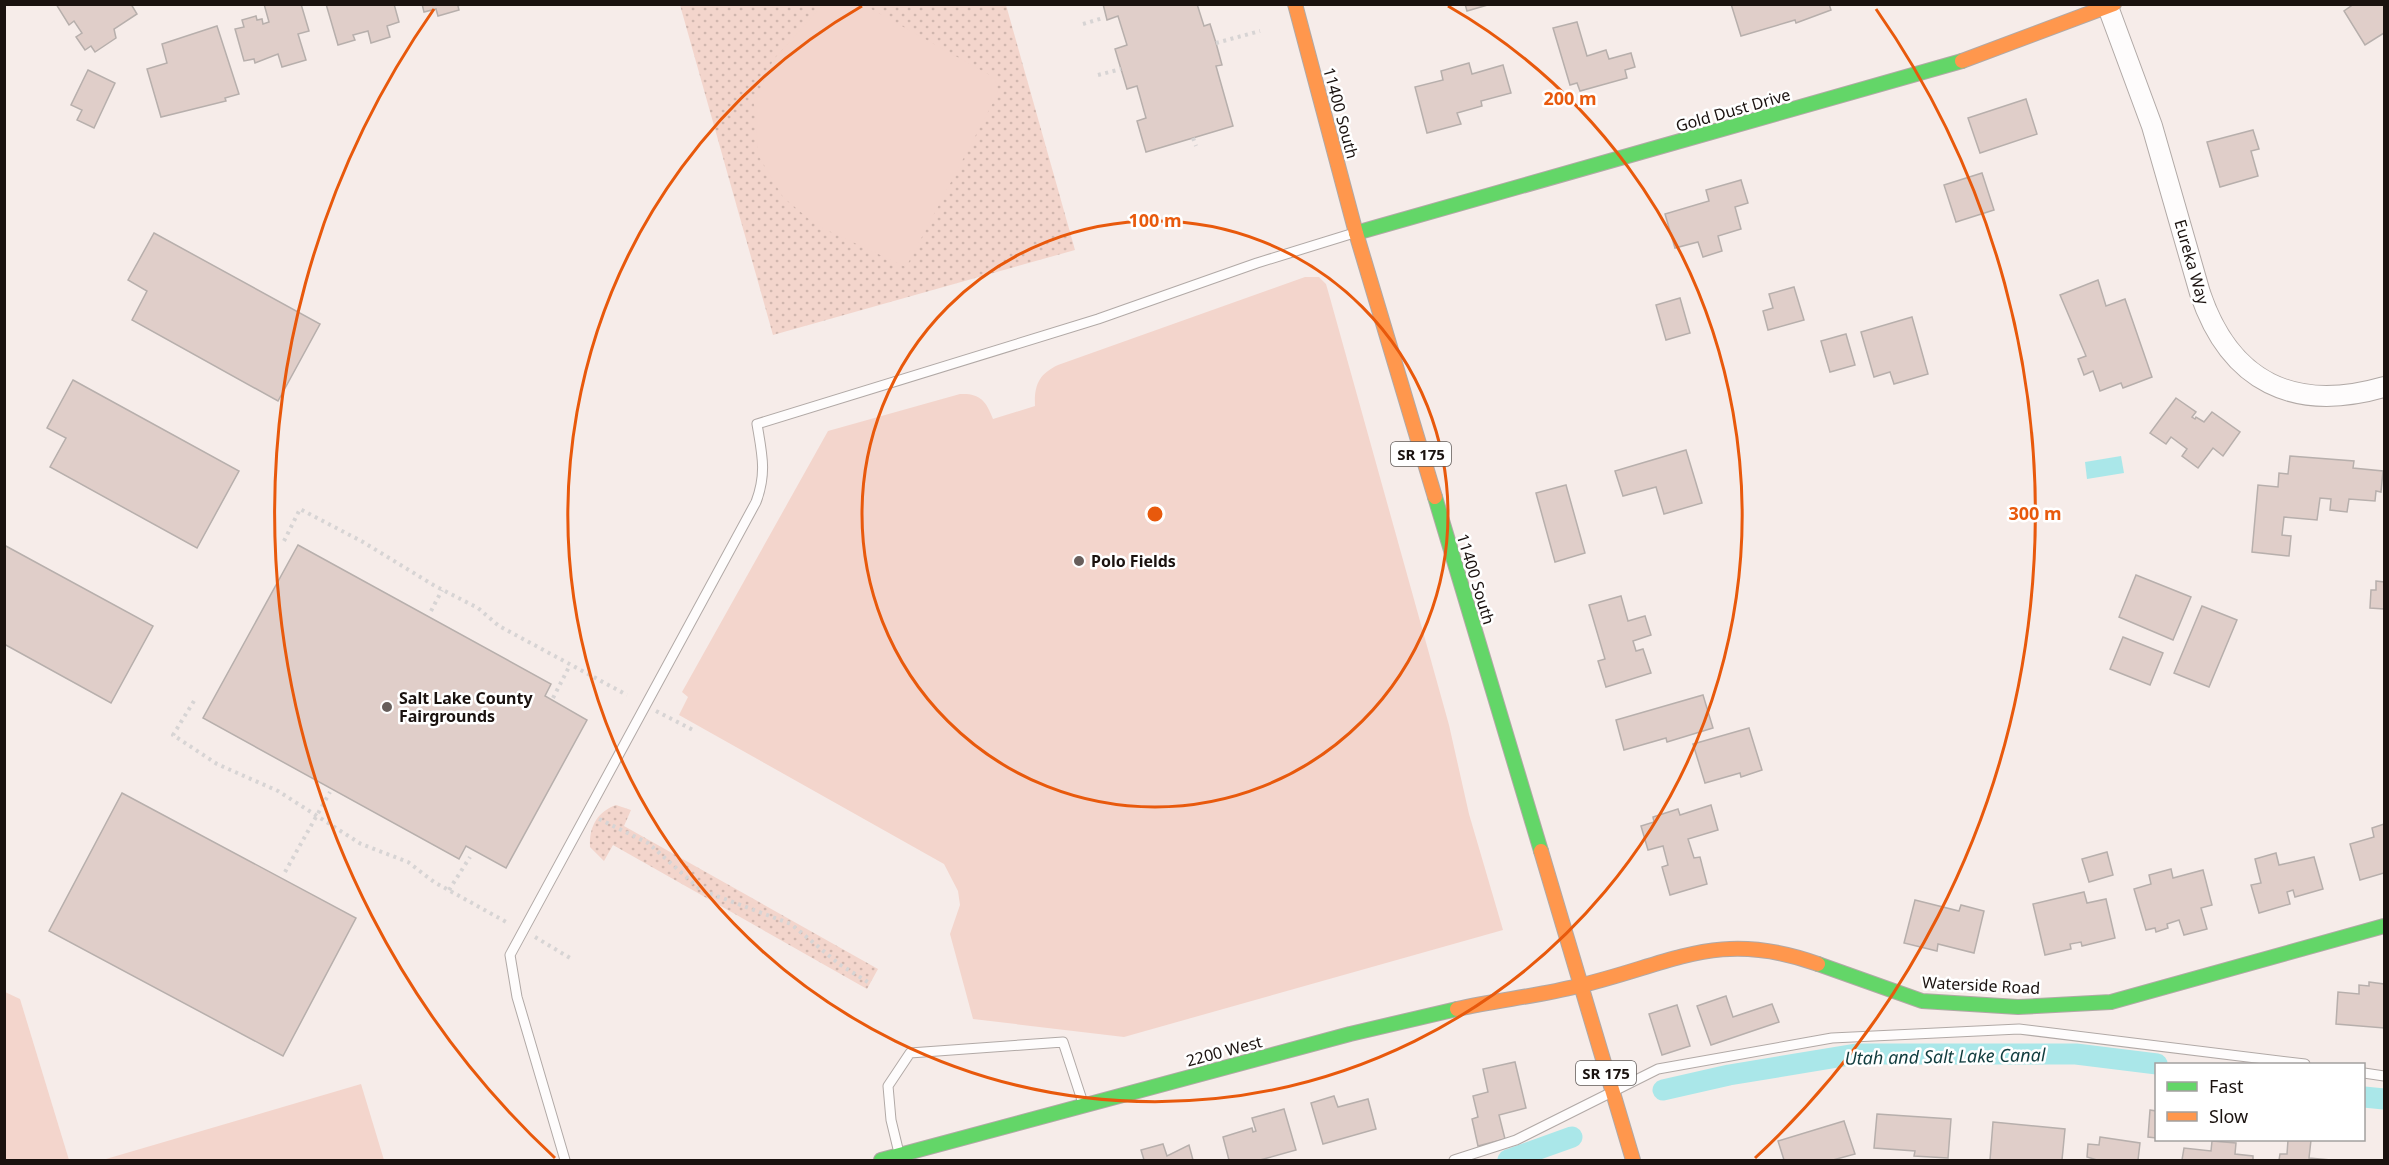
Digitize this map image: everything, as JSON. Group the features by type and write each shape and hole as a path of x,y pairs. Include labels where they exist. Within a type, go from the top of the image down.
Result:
{"street":[{"name":"11400 South","path":"1295,4 1356,233 1633,1161"},
{"name":"Gold Dust Drive","path":"1356,233 1951,64 2028,40 2111,6"},
{"name":"Eureka Way","path":"2111,6 2152,126 2203,301 2220,340 2236,360 2255,374 2275,386 2297,393 2344,397 2385,387"},
{"name":"Waterside Road","path":"1579,986 1679,955 1733,947 1787,953 1922,1001 2018,1007 2111,1002 2385,926"},
{"name":"2200 West","path":"881,1161 1350,1034 1460,1008 1579,986"}],"lane":[{"path":"565,1161 517,997 510,955 756,502 763,483 763,461 757,424 1077,325 1257,263 1356,233"},
{"path":"1454,1161 1516,1140 1658,1069 1832,1038 2008,1030 2201,1050 2291,1063"},
{"path":"900,1156 891,1120 888,1086 910,1053 1063,1042 1084,1106"},
{"path":"2365,1073 2385,1076"}],"path":[{"path":"1083,24 1103,18"},
{"path":"1216,43 1260,31"},
{"path":"1098,75 1121,69"},
{"path":"1193,138 1196,146"},
{"path":"284,541 300,509 478,608 499,626 627,694"},
{"path":"431,611 442,590"},
{"path":"553,698 571,664"},
{"path":"194,701 173,735 217,764 278,791 361,844 408,862 449,890 508,923"},
{"path":"655,711 695,731"},
{"path":"285,873 330,792"},
{"path":"598,818 648,843 701,890 791,924 839,964 871,984"},
{"path":"449,890 470,857"},
{"path":"535,937 570,957"}],"shaded area":[{"path":"680,5 1006,5 1075,250 773,335"},
{"path":"823,5 864,5 995,78 998,93 906,267 816,225 783,197 758,155 754,103 773,60"},
{"name":"Polo Fields","path":"1305,277 1319,277 1326,284 1449,725 1469,814 1503,930 1124,1037 973,1019 950,934 960,905 958,891 944,864 679,715 688,697 682,692 828,431 960,394 977,396 981,399 988,407 993,419 1035,406 1039,381 1046,372 1058,365"},
{"path":"616,805 631,810 624,826 878,969 867,989 613,845 604,861 590,847 591,833 599,816"},
{"path":"5,992 20,999 69,1160 5,1160"},
{"path":"361,1084 384,1160 106,1159"}],"water":[{"path":"2121,456 2124,473 2087,479 2085,462"}],"building":[{"path":"56,4 131,4 137,14 114,29 116,38 95,52 91,46 85,50 76,37 82,33 74,21 69,25"},
{"path":"264,4 301,4 309,31 298,34 306,60 282,67 278,54 255,63 254,59 244,61 235,29 244,27 242,20 256,16 257,20 262,19 263,24 269,22"},
{"path":"326,4 394,4 399,22 387,26 390,37 371,43 368,31 353,35 355,40 338,45"},
{"path":"422,4 462,4 458,6 459,10 438,16 436,9 424,12"},
{"path":"1103,4 1197,4 1204,26 1210,24 1216,43 1222,65 1216,66 1233,126 1146,152 1137,121 1146,118 1137,86 1127,89 1115,49 1127,45 1118,16 1107,20"},
{"path":"1465,4 1491,4 1467,11"},
{"path":"1731,4 1829,4 1831,10 1796,23 1795,20 1741,36"},
{"path":"2354,4 2384,4 2384,33 2365,45 2344,11"},
{"path":"1577,22 1587,56 1606,50 1609,59 1631,53 1635,67 1625,70 1627,78 1580,91 1577,83 1570,85 1553,28"},
{"path":"217,26 239,94 225,98 226,101 161,117 147,69 167,63 162,44"},
{"path":"1469,63 1472,74 1503,65 1511,93 1481,101 1482,106 1457,113 1461,124 1427,133 1415,87 1443,80 1441,71"},
{"path":"88,70 115,83 94,128 77,120 82,110 71,105"},
{"path":"2026,99 2037,134 1980,153 1968,118"},
{"path":"2253,130 2259,149 2251,151 2258,176 2220,187 2207,142"},
{"path":"1982,173 1994,210 1956,222 1944,185"},
{"path":"1741,180 1748,203 1735,207 1741,229 1718,236 1722,251 1703,257 1698,242 1675,248 1665,214 1709,201 1706,190"},
{"path":"154,233 320,324 278,401 132,320 147,291 128,280"},
{"path":"2098,280 2106,306 2125,299 2152,377 2123,388 2121,383 2100,391 2093,371 2084,375 2078,359 2086,356 2060,295"},
{"path":"1794,287 1804,320 1768,330 1763,311 1773,308 1769,294"},
{"path":"1680,298 1690,333 1666,340 1656,305"},
{"path":"1912,317 1928,374 1894,384 1890,372 1874,377 1861,332"},
{"path":"1846,334 1855,365 1830,372 1821,341"},
{"path":"73,380 239,471 197,548 50,467 66,438 47,428"},
{"path":"2176,398 2196,412 2192,417 2195,419 2196,417 2204,422 2212,412 2240,432 2223,456 2213,448 2198,468 2182,456 2187,449 2171,437 2166,444 2150,433"},
{"path":"1686,450 1702,503 1664,514 1656,487 1623,496 1615,471"},
{"path":"2290,456 2354,461 2353,468 2383,471 2381,492 2376,491 2375,501 2349,499 2347,512 2330,510 2331,499 2320,498 2317,520 2284,517 2282,535 2291,536 2289,556 2252,552 2258,485 2278,487 2279,473 2288,474"},
{"path":"1566,485 1585,553 1555,562 1536,493"},
{"path":"4,545 153,626 111,703 4,644"},
{"name":"Salt Lake County Fairgrounds","path":"298,545 551,684 545,696 587,720 506,868 466,846 459,859 203,718"},
{"path":"2136,575 2191,597 2173,640 2119,617"},
{"path":"2376,581 2384,582 2384,609 2370,608 2371,590 2376,590"},
{"path":"1621,596 1628,621 1645,616 1651,635 1633,641 1636,651 1643,649 1651,673 1606,687 1598,661 1605,659 1589,605"},
{"path":"2202,606 2237,620 2209,687 2174,673"},
{"path":"2123,637 2163,653 2150,685 2110,669"},
{"path":"1703,695 1713,728 1667,742 1666,738 1624,750 1616,720"},
{"path":"1749,728 1762,770 1741,777 1740,773 1705,783 1693,744"},
{"path":"122,793 356,918 283,1056 49,931"},
{"path":"1711,805 1718,830 1688,839 1694,858 1700,857 1707,884 1670,895 1662,867 1668,865 1663,846 1648,850 1641,826 1654,822 1653,817 1678,809 1680,815"},
{"path":"2384,824 2384,873 2360,880 2350,844 2374,837 2372,828"},
{"path":"2107,852 2113,875 2089,882 2082,859"},
{"path":"2276,853 2279,865 2314,857 2323,889 2295,897 2293,890 2287,892 2290,904 2259,913 2251,885 2261,883 2255,859"},
{"path":"2171,869 2173,878 2203,870 2212,905 2201,908 2207,929 2184,935 2179,920 2167,924 2168,928 2156,932 2155,928 2146,930 2134,889 2151,884 2149,875"},
{"path":"2084,892 2087,903 2106,899 2115,938 2082,946 2081,942 2070,944 2071,949 2045,955 2033,904"},
{"path":"1915,900 1959,911 1961,905 1984,911 1974,953 1938,944 1937,951 1904,943"},
{"path":"2369,982 2384,984 2384,1028 2336,1024 2338,992 2359,994 2359,985 2369,986"},
{"path":"1726,996 1733,1017 1772,1004 1779,1022 1711,1045 1697,1006"},
{"path":"1677,1005 1690,1046 1662,1055 1649,1014"},
{"path":"1515,1062 1526,1108 1499,1115 1505,1139 1478,1146 1472,1119 1478,1117 1473,1096 1488,1092 1483,1069"},
{"path":"1334,1096 1338,1107 1368,1099 1376,1129 1323,1144 1311,1103"},
{"path":"1284,1109 1296,1150 1260,1160 1229,1160 1223,1137 1252,1128 1253,1132 1256,1131 1252,1118"},
{"path":"2150,1110 2155,1111 2155,1138 2148,1137"},
{"path":"1877,1114 1951,1119 1948,1158 1914,1156 1915,1151 1874,1148"},
{"path":"1844,1121 1855,1154 1833,1160 1784,1160 1778,1141"},
{"path":"1993,1122 2065,1129 2062,1160 1990,1160"},
{"path":"2100,1137 2140,1143 2138,1160 2097,1160 2087,1157 2088,1144 2099,1145"},
{"path":"2212,1141 2236,1143 2235,1154 2253,1156 2253,1160 2182,1160 2184,1148 2211,1151"},
{"path":"2288,1141 2311,1141 2309,1158 2331,1160 2279,1160 2280,1154 2287,1154"},
{"path":"1163,1144 1167,1156 1189,1145 1193,1160 1144,1160 1141,1150"}],"waterway":[{"name":"Utah and Salt Lake Canal","path":"1663,1090 1729,1075 1856,1054 2076,1054 2155,1064"},
{"name":"Utah and Salt Lake Canal","path":"2365,1097 2384,1099"},
{"name":"Utah and Salt Lake Canal","path":"1508,1160 1572,1137"}],"traffic: fast":[{"path":"1356,233 1962,61"},
{"path":"1435,497 1541,851"},
{"path":"1818,964 1922,1001 2018,1007 2111,1002 2384,926"},
{"path":"881,1160 1350,1034 1457,1009"}],"traffic: slow":[{"path":"1295,4 1356,233 1435,497"},
{"path":"1962,61 2114,4"},
{"path":"1541,851 1633,1160"},
{"path":"1457,1009 1563,989 1696,953 1723,949 1752,949 1783,954 1818,964"}],"place":[{"name":"Polo Fields","path":"1079,561"},
{"name":"Salt Lake County Fairgrounds","path":"387,707"}]}
